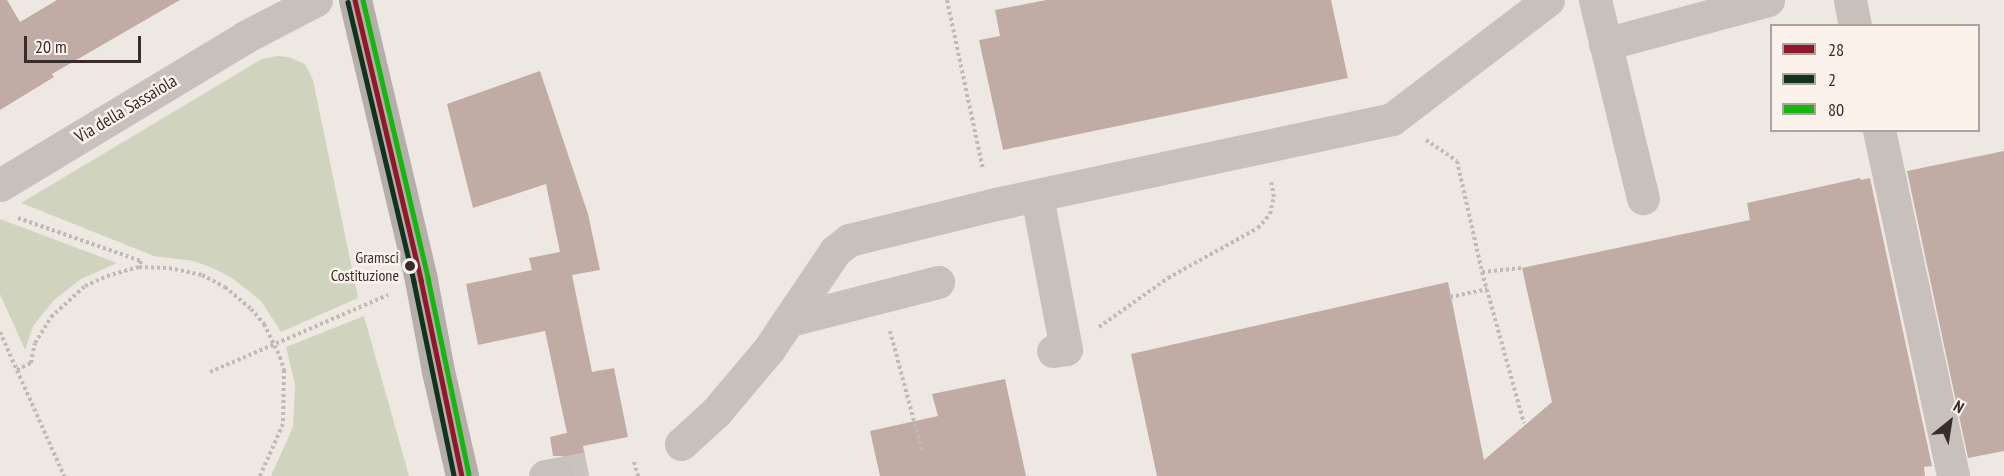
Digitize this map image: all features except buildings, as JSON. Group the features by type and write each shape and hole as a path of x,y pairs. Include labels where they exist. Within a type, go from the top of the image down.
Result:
{"main road":[{"path":"355,0 421,280 438,372 462,476"}],"street":[{"name":"Via della Sassaiola","path":"0,184 237,43 316,0"},
{"path":"681,444 716,412 790,320 835,251 849,240 991,205 1392,118 1548,0"},
{"path":"1595,0 1643,198"},
{"path":"1605,44 1768,0"},
{"path":"1850,0 1855,24"},
{"path":"1879,132 1953,476"},
{"path":"1037,196 1060,350"},
{"path":"790,320 938,282"}],"path":[{"path":"947,0 991,205"},
{"path":"1392,118 1457,161 1482,272 1524,423"},
{"path":"1060,350 1168,278 1258,228 1270,214 1274,197 1265,146"},
{"path":"11,215 141,261 139,267"},
{"path":"17,370 30,363 41,332 60,306 74,294 107,276 139,267 169,268 189,272 225,287 264,324 284,370 283,423 269,461 260,476"},
{"path":"1482,272 1522,268"},
{"path":"210,372 421,280"},
{"path":"1450,297 1487,289"},
{"path":"882,298 922,451"},
{"path":"0,332 64,476"},
{"path":"634,462 638,476"}],"green space":[{"path":"277,56 289,57 305,64 313,80 358,298 281,332 261,301 232,278 217,270 194,261 154,256 21,203 262,59"},
{"path":"0,219 117,263 81,279 54,300 33,326 25,350 0,294"},
{"path":"364,316 409,476 271,476 293,427 295,384 286,347"}],"tunnel":[{"path":"557,474 587,468"}],"transit line":[{"name":"28","path":"355,0 421,280 462,476"},
{"name":"80","path":"363,0 428,278 469,474"},
{"name":"2","path":"348,2 414,282 454,476"}],"place":[{"name":"Gramsci Costituzione","path":"410,266"}]}
